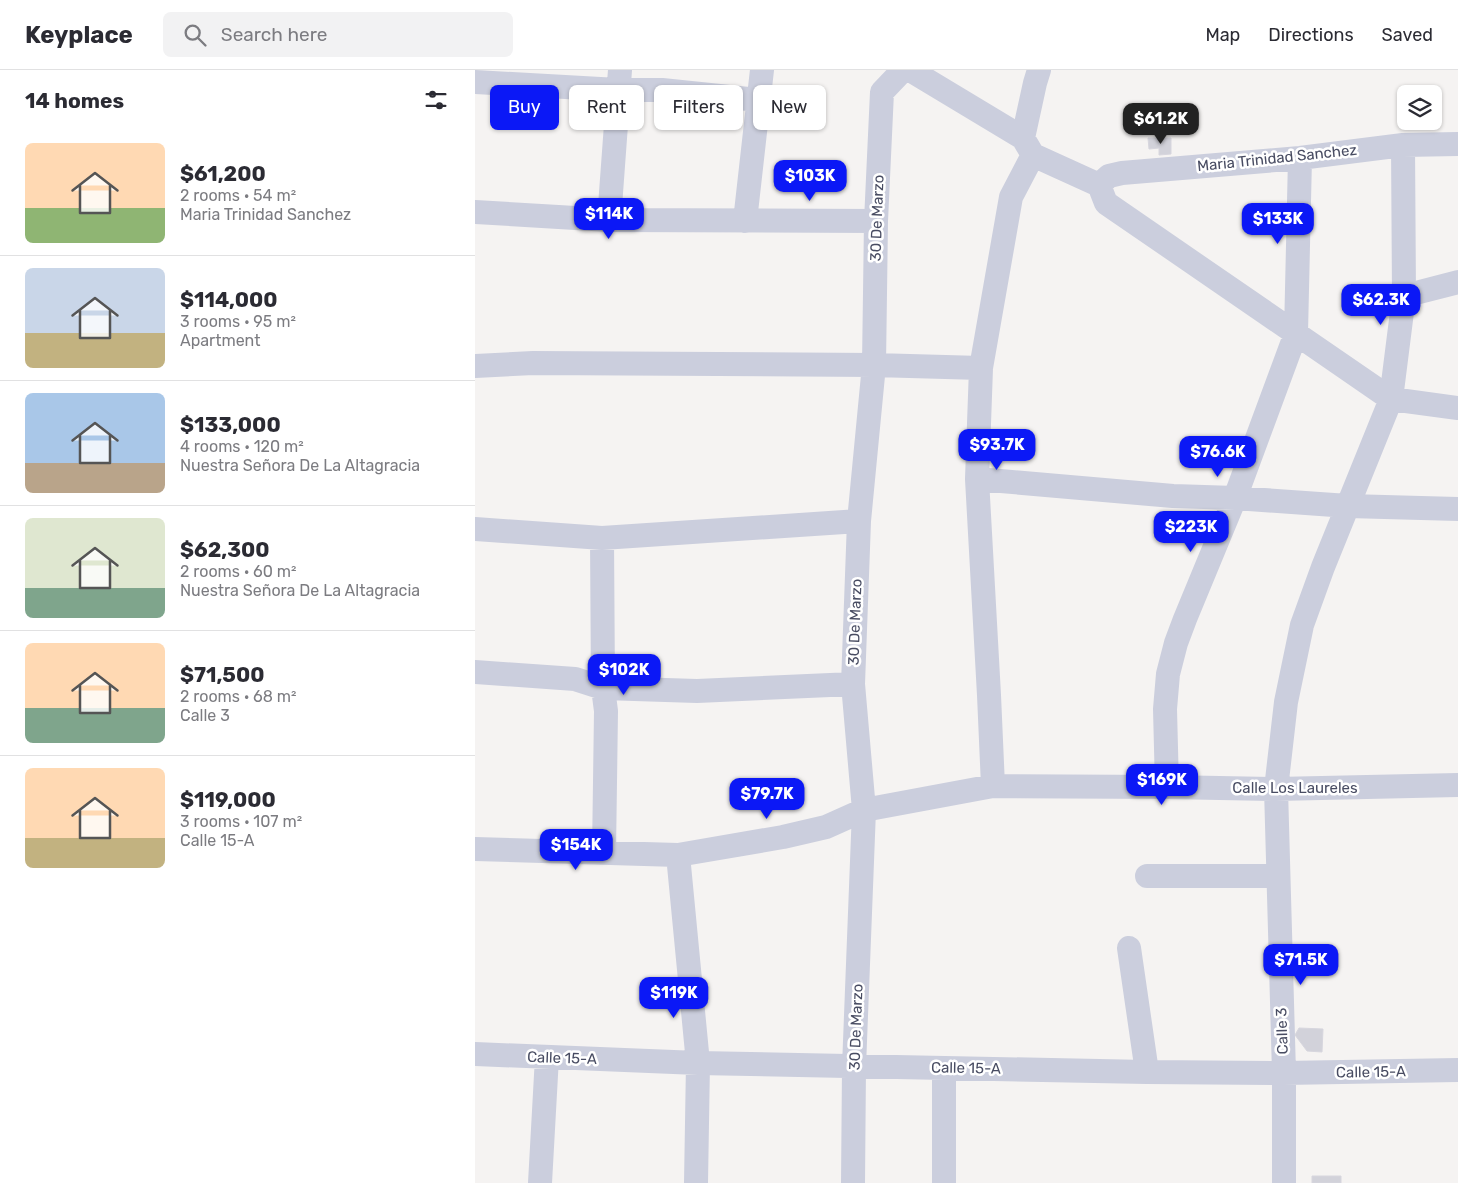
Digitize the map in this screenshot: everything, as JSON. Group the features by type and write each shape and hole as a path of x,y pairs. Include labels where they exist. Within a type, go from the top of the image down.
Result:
{"street":[{"path":"760,85 762,70"},
{"name":"30 De Marzo","path":"853,1183 854,1067 864,810 853,684 859,521 873,365 876,221 882,92 903,70"},
{"path":"910,70 1028,147 1099,185 1106,203 1391,399 1458,408"},
{"path":"993,786 977,479 981,368 1011,197 1028,147 1035,83 1039,70"},
{"path":"475,82 619,80 662,90 753,99"},
{"path":"609,220 619,80"},
{"path":"745,221 755,130"},
{"name":"Maria Trinidad Sanchez","path":"1099,185 1109,176 1122,173 1300,158 1403,145 1458,144"},
{"name":"Calle 3","path":"1284,1183 1284,1073 1276,789 1286,702 1302,625 1391,399 1404,296 1403,145"},
{"path":"1167,787 1165,709 1168,674 1176,643 1235,498 1295,333 1300,158"},
{"path":"475,212 609,220 876,221"},
{"path":"1404,296 1458,282"},
{"path":"475,366 533,363 873,365 981,368"},
{"path":"977,479 1173,496 1235,498 1348,506 1458,509"},
{"path":"475,529 602,538 859,521"},
{"path":"602,538 603,688 606,711 604,853"},
{"path":"475,672 575,680 603,688 697,691 853,684"},
{"name":"Calle Los Laureles","path":"475,849 678,855 826,827 864,810 993,786 1276,789 1458,785"},
{"path":"678,855 698,1063 696,1183"},
{"path":"1147,876 1278,876"},
{"path":"1129,948 1147,1072"},
{"name":"Calle 15-A","path":"475,1054 698,1063 1147,1072 1284,1073 1458,1070"},
{"path":"540,1183 547,1057"},
{"path":"944,1068 944,1183"}],"building":[{"path":"1148,138 1171,138 1171,154 1159,155 1159,148 1149,149"},
{"path":"1299,1028 1323,1029 1322,1052 1307,1051 1295,1035"},
{"path":"1312,1176 1341,1176 1341,1183 1312,1183"}]}
